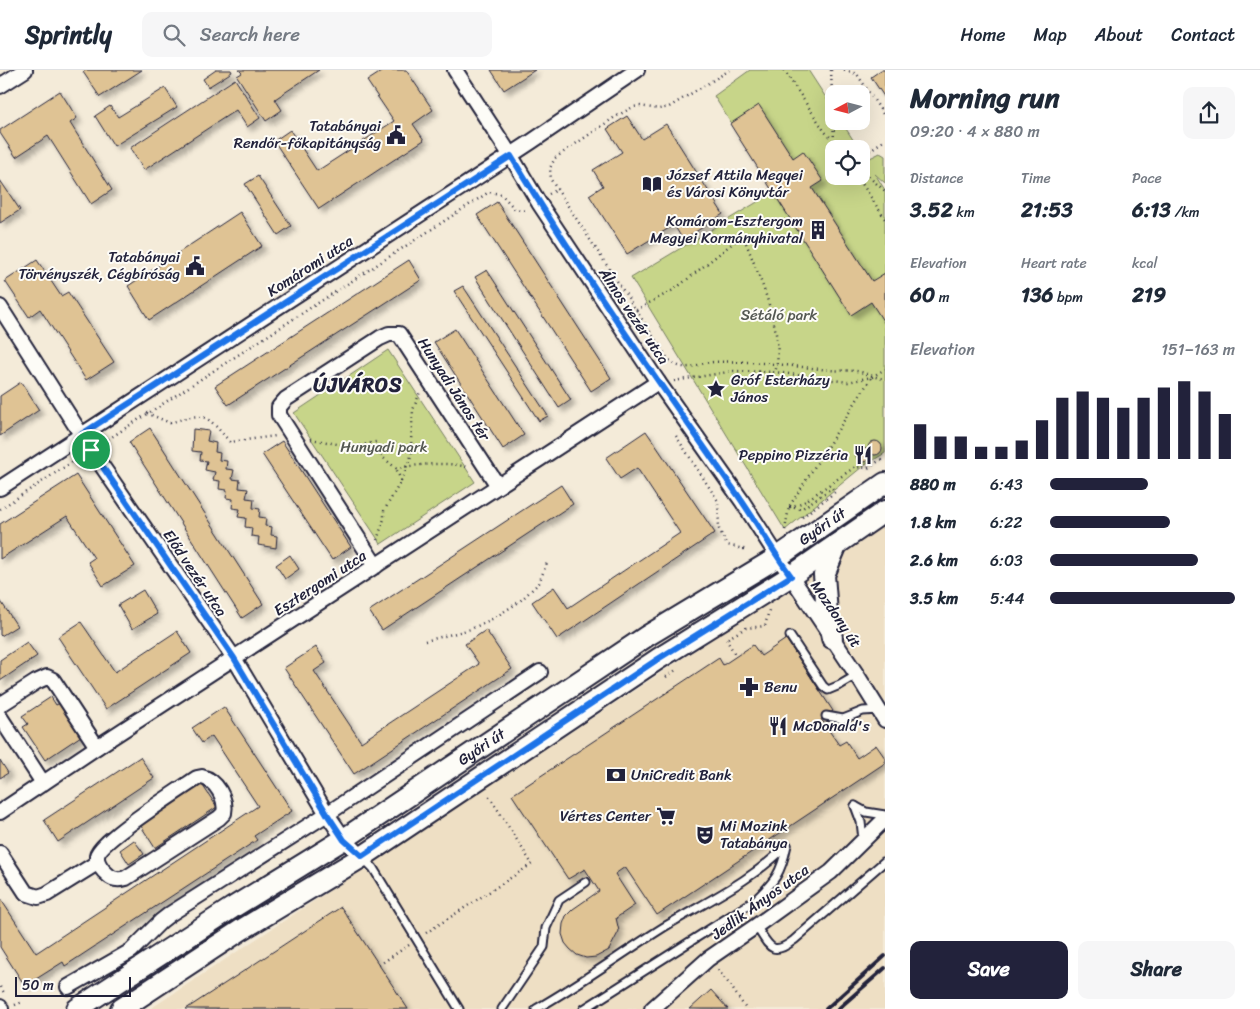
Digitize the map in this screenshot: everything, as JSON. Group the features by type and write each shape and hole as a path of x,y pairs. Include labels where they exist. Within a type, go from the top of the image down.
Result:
{"main road":[{"name":"Győri út","path":"78,1009 232,908 344,840 646,636 778,557 885,483"},
{"name":"Győri út","path":"121,1009 241,930 362,856 658,659 791,576 885,511"},
{"path":"832,638 827,613 824,575 837,544"}],"street":[{"path":"0,86 25,70"},
{"name":"Álmos vezér utca","path":"455,70 539,203 664,382 791,576"},
{"name":"Komáromi utca","path":"0,488 511,156 637,70"},
{"name":"Előd vezér utca","path":"0,307 91,450 234,658 344,840 362,856"},
{"name":"Hunyadi János tér","path":"373,562 285,425 279,414 279,407 286,399 380,338 388,334 399,334 498,486"},
{"name":"Esztergomi utca","path":"0,812 234,658 373,562 664,382"},
{"name":"Mozdony út","path":"791,576 882,715"},
{"name":"Győri út","path":"68,987 131,951 170,914 327,814 540,672"},
{"path":"0,706 46,677 53,680 97,747"},
{"path":"0,717 43,782"},
{"path":"202,777 212,781 225,800 224,813 219,818 126,878 120,880 113,879 97,863 96,857 99,851 120,831 197,778 202,777"},
{"name":"Jedlik Ányos utca","path":"652,1009 708,959 831,872 885,817"},
{"path":"0,853 26,893 38,897 47,894 97,863"}],"lane":[{"path":"790,636 826,689 830,690 857,675"},
{"path":"863,711 868,691"},
{"path":"826,716 843,719 863,711 882,715"},
{"path":"863,839 861,822 855,806 866,812 885,817"},
{"path":"536,1009 668,925 742,882 771,861 787,845 783,864 772,884 754,901 584,1009"},
{"path":"362,856 373,868 460,1009"},
{"path":"756,926 772,948 780,949 794,940 885,861"},
{"path":"502,1009 544,947 546,928 559,900 586,882"}],"path":[{"path":"730,70 669,107 660,109 640,106 633,107 615,116 561,153 552,163 551,180 668,359 676,366 687,368 712,362 778,364 858,371 885,380"},
{"path":"784,70 825,132 833,140"},
{"path":"831,70 834,140"},
{"path":"844,70 857,74 885,117"},
{"path":"870,150 885,140"},
{"path":"870,178 885,191"},
{"path":"863,185 885,218"},
{"path":"91,450 489,192 501,194 515,209 527,211"},
{"path":"636,310 675,289 743,234 775,324 778,364 775,372"},
{"path":"664,382 734,371 775,372 848,382 872,377 885,369"},
{"path":"373,562 384,519 384,512 401,481 412,454 413,410 426,375"},
{"path":"792,524 785,530 789,507 872,377"},
{"path":"672,430 718,502 719,529 726,545 748,550"},
{"path":"789,507 804,502 855,467 868,468 885,457"},
{"path":"0,509 71,463"},
{"path":"396,468 401,481"},
{"path":"789,507 802,508 832,488 835,492 799,519"},
{"path":"425,641 471,629 494,618 519,602 539,583 548,560"},
{"path":"765,626 771,602"},
{"path":"726,639 736,656"},
{"path":"379,965 532,864 486,790"},
{"path":"708,959 730,985 746,1009"}],"shaded area":[{"path":"885,523 885,1009 150,1009 746,617"}],"green space":[{"name":"Sétáló park","path":"750,70 808,70 825,96 825,130 847,130 853,140 825,140 825,185 870,185 870,158 880,153 885,156 885,183 875,174 885,190 885,453 862,467 785,530 631,278 774,192 714,96"},
{"name":"Hunyadi park","path":"388,350 475,482 381,544 294,413"}],"building":[{"path":"86,70 142,70 100,97 83,72"},
{"path":"216,70 231,70 232,72 208,87 203,79"},
{"path":"239,70 319,70 275,99 282,110 266,121 237,76 242,73"},
{"name":"Tatabányai Rendőr-főkapitányság","path":"384,70 406,70 433,110 413,124 424,140 319,209 274,141 290,130 317,171 394,121 367,81"},
{"path":"491,70 535,70 504,90"},
{"path":"881,70 885,70 885,98 871,77"},
{"path":"235,79 260,118 247,127 236,110 144,170 130,148"},
{"path":"165,88 177,107 114,146 95,116 110,106 118,117"},
{"path":"60,91 77,118 70,123 112,190 91,204 48,136 16,157 0,133 0,130"},
{"name":"Komárom-Esztergom Megyei Kormányhivatal","path":"759,105 793,158 803,151 823,181 812,188 872,281 885,273 885,324 871,302 851,315 730,124"},
{"name":"József Attila Megyei és Városi Könyvtár","path":"627,116 642,139 666,124 723,214 683,240 674,225 627,254 589,195 603,186 593,170 622,152 607,129"},
{"path":"258,176 291,226 278,235 245,184"},
{"path":"0,180 20,210 0,223"},
{"path":"497,202 611,378 591,391 477,215"},
{"name":"Tatabányai Törvényszék, Cégbíróság","path":"240,212 262,246 149,320 128,286"},
{"path":"37,260 61,296 68,292 114,362 86,380 40,309 29,317 5,281"},
{"path":"409,260 421,280 228,405 215,386"},
{"path":"487,270 571,400 559,408 475,277"},
{"path":"463,286 548,416 539,421 454,291"},
{"path":"455,329 524,435 503,449 434,342"},
{"path":"21,382 39,410 0,436 0,396"},
{"path":"150,428 263,604 242,618 129,442"},
{"path":"193,429 209,431 207,441 216,443 215,452 220,453 219,460 227,461 226,469 234,470 232,479 240,480 239,488 248,489 246,498 254,499 253,508 260,509 259,517 266,518 265,526 272,527 271,535 277,536 276,548 258,545 259,537 251,536 252,528 245,527 246,518 238,517 240,509 232,508 233,499 226,498 227,490 219,489 220,481 213,480 215,472 205,470 207,461 200,460 201,452 192,451"},
{"path":"646,431 715,533 557,639 532,602 554,587 568,608 680,533 637,468 620,479 606,458"},
{"path":"282,441 351,547 332,560 262,454"},
{"path":"872,441 878,441 882,448 878,455 872,455 868,451 868,445"},
{"name":"Peppino Pizzéria","path":"860,448 866,448 870,455 866,462 860,462 856,458 856,452"},
{"path":"76,475 135,566 103,586 88,562 94,558 67,516 0,559 0,524"},
{"path":"561,485 573,504 382,630 369,611"},
{"path":"290,555 299,569 285,579 276,565"},
{"path":"143,590 157,614 132,629 118,605"},
{"path":"0,600 17,626 1,636 0,635"},
{"path":"81,622 115,672 177,631 191,653 106,709 58,637"},
{"path":"486,630 512,669 354,774 284,668 316,647 326,663 314,671 361,742 479,664 465,644"},
{"name":"Vértes Center","path":"786,639 833,711 821,719 839,745 846,741 857,758 876,745 885,758 885,763 657,915 625,867 615,874 635,905 616,918 619,931 609,950 596,957 586,958 577,955 565,943 562,934 563,924 566,916 573,909 599,891 585,869 568,879 512,795 719,658 723,665 753,645 761,656"},
{"path":"27,642 37,656 0,681 0,660"},
{"path":"51,697 56,705 60,703 81,736 45,760 23,727 28,724 22,716"},
{"path":"224,707 292,811 254,836 257,840 65,966 63,962 25,986 0,947 0,898 36,953 258,806 212,736 202,743 192,728"},
{"path":"140,757 154,778 58,842 44,820"},
{"path":"0,760 8,773 0,778"},
{"path":"201,783 217,807 155,848 139,823"},
{"path":"134,840 144,854 129,864 120,850"},
{"path":"341,907 408,1009 186,1009"},
{"path":"711,990 728,1009 690,1009"}],"railway":[{"path":"826,1009 885,956"},
{"path":"838,1009 885,968"}],"place":[{"name":"Tatabányai Rendőr-főkapitányság","path":"396,135"},
{"name":"József Attila Megyei és Városi Könyvtár","path":"652,184"},
{"name":"Komárom-Esztergom Megyei Kormányhivatal","path":"818,230"},
{"name":"Tatabányai Törvényszék, Cégbíróság","path":"195,266"},
{"name":"Gróf Esterházy János","path":"716,389"},
{"name":"Peppino Pizzéria","path":"863,455"},
{"name":"Benu","path":"749,687"},
{"name":"McDonald's","path":"778,726"},
{"name":"UniCredit Bank","path":"616,775"},
{"name":"Vértes Center","path":"666,816"},
{"name":"Mi Mozink Tatabánya","path":"705,835"}],"district":[{"name":"ÚJVÁROS","path":"358,385"}],"route":[{"path":"511,156 539,203 658,382 742,501 791,576 658,659 362,856 344,840 234,658 91,450 82,434 511,156"}]}
